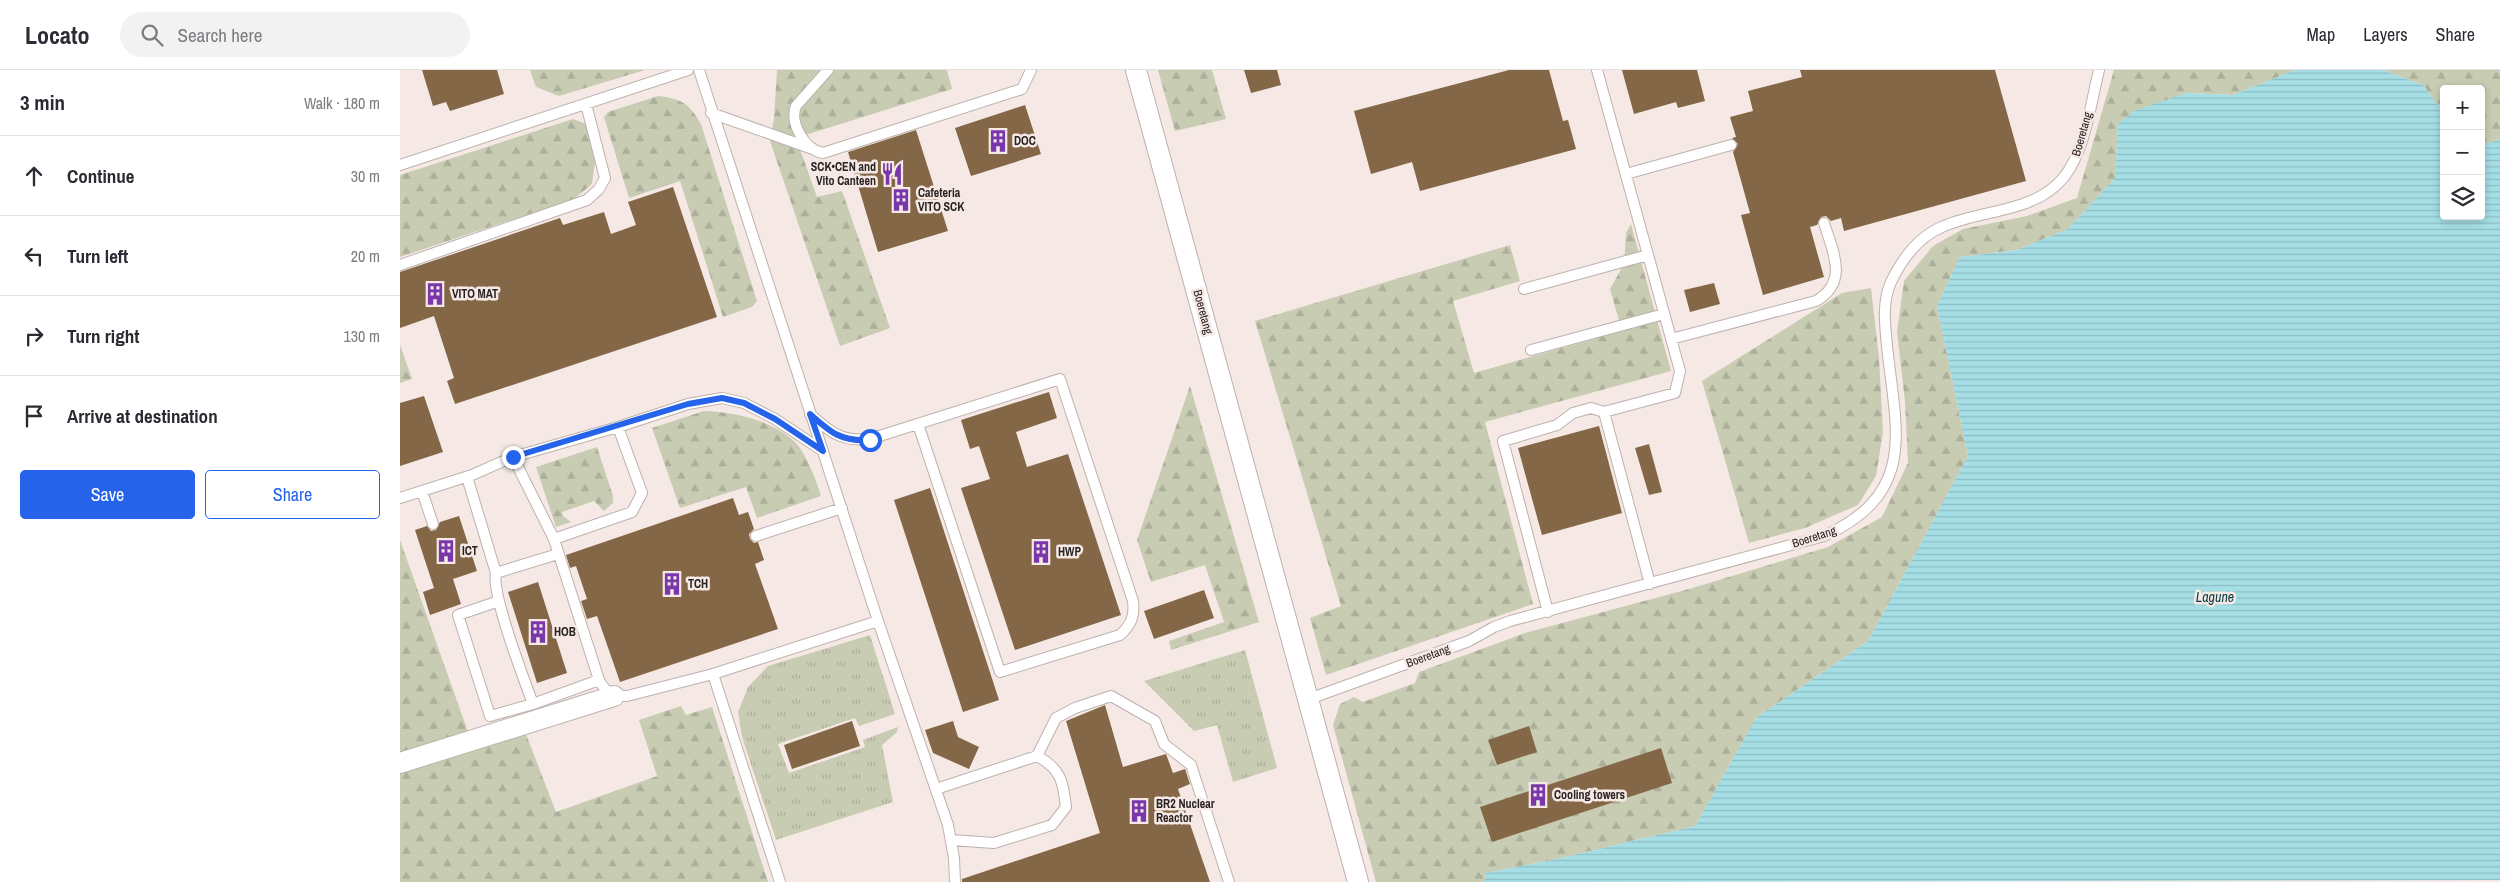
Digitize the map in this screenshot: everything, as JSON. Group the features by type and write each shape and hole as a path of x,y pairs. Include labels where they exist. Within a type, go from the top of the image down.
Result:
{"street":[{"name":"Boeretang","path":"1136,70 1358,882"},
{"path":"400,762 614,696"}],"lane":[{"path":"401,163 688,70"},
{"path":"699,70 711,113 878,621 948,825 954,882"},
{"path":"811,148 796,126 794,112 796,106 828,70"},
{"path":"711,113 823,153 1022,89 1031,70"},
{"path":"1548,612 1503,442 1557,425 1573,413 1591,408 1604,412 1675,393 1680,371 1597,70"},
{"name":"Boeretang","path":"1309,699 1469,641 1494,627 1531,615 1548,612 1824,536 1849,524 1870,507 1883,489 1892,468 1897,440 1884,320 1889,287 1900,262 1919,242 1943,226 2025,204 2056,186 2077,157 2099,70"},
{"path":"400,264 587,200 600,189 605,178 586,104"},
{"path":"1626,174 1731,145"},
{"path":"1671,339 1816,300 1829,293 1834,282 1836,266 1824,223"},
{"path":"1524,289 1648,255"},
{"path":"1531,350 1664,314"},
{"path":"810,414 836,436 854,441 870,440 918,424 1060,379 1133,601 1134,610 1128,628 1120,635 1000,672 918,424"},
{"path":"400,498 467,476 513,457 618,427 688,404 722,398 744,403 775,419 823,451"},
{"path":"1604,412 1650,584"},
{"path":"554,539 632,512 642,493 618,427"},
{"path":"513,457 554,539 599,680 604,689 614,696 627,696 713,674 878,621"},
{"path":"467,476 496,573 494,582 499,601 533,704"},
{"path":"422,491 433,524"},
{"path":"756,536 842,508"},
{"path":"496,573 558,554"},
{"path":"499,601 458,615 490,716 533,704 599,680"},
{"path":"713,674 780,882"},
{"path":"936,790 1037,756 1056,718 1075,708 1111,696 1155,721 1164,744 1191,765 1229,882"},
{"path":"951,840 994,843 1052,824 1066,807 1064,784 1053,765 1037,756"}],"green space":[{"path":"530,70 645,70 559,96 536,87"},
{"path":"777,70 947,70 952,89 796,138 817,197 842,191 890,328 840,346 770,141 774,118"},
{"path":"1158,70 1212,70 1226,119 1175,131"},
{"path":"2114,70 2295,70 2233,95 2186,93 2118,124 2115,178 2068,229 2017,250 1960,257 1937,306 1968,456 1868,641 1756,718 1695,826 1561,858 1486,873 1484,882 1376,882 1333,725 1340,704 1354,697 1363,702 1415,683 1419,672 1525,633 1689,589 1828,547 1882,517 1908,463 1905,402 1897,332 1904,281 1933,246 1963,229 2027,216 2077,198"},
{"path":"2383,70 2500,70 2500,139 2489,143 2485,142 2485,85 2440,85 2440,108 2423,85"},
{"path":"658,96 684,103 693,111 701,124 757,301 752,307 723,317 680,181 629,198 604,117 608,112"},
{"path":"573,119 586,124 596,155 592,184 574,199 400,257 400,175"},
{"path":"1631,224 1671,371 1485,422 1533,604 1326,675 1310,618 1341,606 1255,321 1510,245 1520,281 1453,301 1474,373 1622,331 1610,289 1624,264 1626,233"},
{"path":"1871,288 1879,358 1883,432 1876,476 1858,505 1805,528 1749,543 1702,381 1842,293"},
{"path":"400,345 412,379 400,383"},
{"path":"1190,386 1259,622 1171,650 1169,641 1224,622 1205,565 1151,582 1137,540"},
{"path":"704,411 752,418 785,434 794,441 802,452 814,475 821,496 757,518 746,487 680,508 652,428"},
{"path":"597,447 613,496 613,503 604,511 594,501 562,512 563,516 571,522 556,527 536,467"},
{"path":"400,540 468,732 519,716 556,812 657,776 639,720 681,706 686,715 712,707 768,882 400,882"},
{"path":"870,635 895,714 859,726 855,718 778,744 789,773 865,747 863,740 898,727 897,732 882,745 893,802 776,840 742,737 738,712 748,687 768,666"},
{"path":"1245,650 1277,768 1233,782 1217,725 1194,731 1144,681"}],"water":[{"name":"Lagune","path":"2295,70 2383,70 2423,85 2440,108 2440,220 2485,220 2485,142 2489,143 2500,139 2500,880 1484,882 1486,873 1561,858 1695,826 1756,718 1868,641 1968,456 1937,306 1960,257 2017,250 2068,229 2115,178 2118,124 2134,111 2186,93 2233,95"}],"building":[{"path":"422,70 497,70 504,94 450,111 446,102 433,106"},
{"path":"1244,70 1277,70 1281,85 1251,93"},
{"path":"1509,70 1549,70 1563,121 1568,120 1576,149 1420,191 1412,162 1371,174 1354,111"},
{"path":"1622,70 1697,70 1705,101 1678,108 1676,102 1634,114"},
{"path":"1800,70 1995,70 2026,181 1844,231 1841,218 1831,221 1826,216 1821,217 1817,225 1810,227 1824,277 1763,295 1741,215 1750,213 1733,152 1738,144 1732,138 1736,137 1730,117 1753,111 1748,91 1802,77"},
{"name":"DOC","path":"1025,105 1041,154 971,176 955,128"},
{"name":"Cafeteria VITO SCK","path":"916,130 948,231 878,252 848,152"},
{"name":"VITO MAT","path":"673,187 717,317 455,404 447,381 454,378 434,316 400,328 400,272 560,218 563,225 604,212 611,234 636,225 628,202"},
{"path":"1714,283 1720,304 1690,312 1684,290"},
{"name":"HWP","path":"1049,392 1057,418 1016,432 1027,467 1068,454 1121,615 1015,650 961,488 990,479 979,446 970,449 961,420"},
{"path":"424,396 443,452 400,466 400,403"},
{"path":"1599,426 1622,513 1542,535 1518,448"},
{"path":"1649,444 1662,492 1649,495 1635,448"},
{"path":"930,488 999,700 963,712 894,500"},
{"name":"TCH","path":"733,498 739,515 748,512 754,529 749,534 750,539 754,543 758,542 764,560 755,564 778,629 620,682 597,616 587,619 581,601 587,599 576,566 570,568 566,555"},
{"name":"ICT","path":"459,516 477,571 453,579 461,604 430,615 423,592 434,588 415,530 427,526 431,531 436,530 440,522"},
{"name":"HOB","path":"538,582 567,673 537,683 508,592"},
{"path":"1204,590 1214,618 1154,639 1144,611"},
{"name":"BR2 Nuclear Reactor","path":"1105,705 1123,767 1166,754 1173,773 1185,769 1190,784 1178,789 1210,882 962,882 962,879 1100,833 1066,721"},
{"path":"852,721 860,746 792,769 784,745"},
{"path":"953,721 958,737 979,747 969,769 933,753 925,730"},
{"path":"1529,726 1537,752 1497,765 1488,740"},
{"name":"Cooling towers","path":"1661,748 1672,783 1492,842 1480,807"}],"place":[{"name":"DOC","path":"998,141"},
{"name":"SCK•CEN and Vito Canteen","path":"892,174"},
{"name":"Cafeteria VITO SCK","path":"901,200"},
{"name":"VITO MAT","path":"435,294"},
{"name":"ICT","path":"446,551"},
{"name":"HWP","path":"1041,552"},
{"name":"TCH","path":"672,584"},
{"name":"HOB","path":"538,632"},
{"name":"Cooling towers","path":"1538,795"},
{"name":"BR2 Nuclear Reactor","path":"1139,811"}],"route":[{"path":"513,457 618,427 688,404 722,398 744,403 775,419 823,451 810,414 836,436 854,441 870,440"}]}
